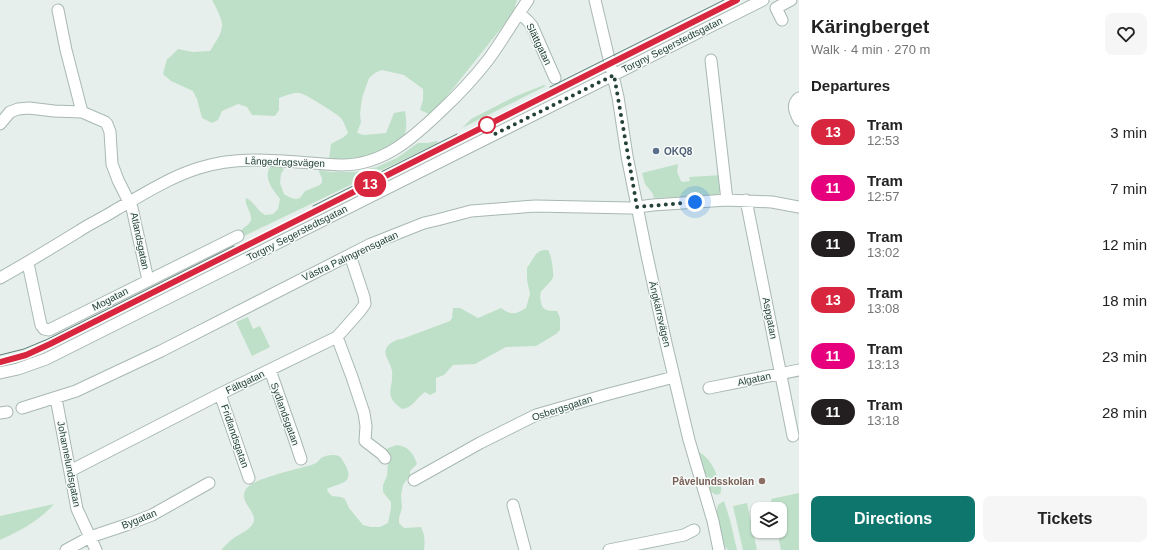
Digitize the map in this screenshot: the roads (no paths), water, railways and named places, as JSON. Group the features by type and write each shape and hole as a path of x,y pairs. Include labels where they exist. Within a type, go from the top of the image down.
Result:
{"street":[{"name":"Långedragsvägen","path":"0,278 83,228 186,172 210,165 240,160 276,160 343,165 363,163 382,157 402,146 416,135 464,89 489,59 528,0"},
{"name":"Ängkärrsvägen","path":"596,0 614,75 637,207 688,440 713,521 719,550"},
{"name":"Torgny Segerstedtsgatan","path":"0,374 46,359 763,0"},
{"path":"782,20 776,8 791,0"},
{"path":"0,124 10,112 18,109 29,108 82,112 67,54 58,10"},
{"name":"Slättgatan","path":"519,13 532,26 555,78"},
{"path":"710,60 727,200"},
{"path":"797,102 794,112 799,120"},
{"name":"Atlandsgatan","path":"82,112 103,120 107,124 110,132 112,164 132,208 148,280"},
{"name":"Västra Palmgrensgatan","path":"22,408 76,391 161,351 371,244 424,223 471,212 535,206 623,208 727,200 746,200 772,202 799,207"},
{"name":"Aspgatan","path":"746,200 793,436"},
{"name":"Mogatan","path":"26,263 29,268 41,325 44,329 49,330 238,236"},
{"name":"Fältgatan","path":"70,471 220,394 337,337 365,304 350,255"},
{"path":"337,337 364,413 366,426 365,441 385,458"},
{"name":"Sydlandsgatan","path":"270,370 301,459"},
{"name":"Algatan","path":"710,388 799,370"},
{"name":"Osbergsgatan","path":"414,480 480,443 536,415 674,376"},
{"name":"Fridlandsgatan","path":"220,394 249,478"},
{"name":"Johannelundsgatan","path":"56,398 77,509 96,550"},
{"name":"Bygatan","path":"66,550 90,537 145,519 209,483"},
{"path":"513,505 525,550"},
{"path":"609,550 684,535 694,530"}],"tram line":[{"path":"550,87 724,0"},
{"path":"0,362 50,345 737,0"},
{"name":"13","path":"0,362 38,350 737,0"},
{"path":"313,206 457,134"},
{"path":"0,355 24,349 48,339 234,246"}],"place":[{"name":"OKQ8","path":"656,151"},
{"name":"Påvelundsskolan","path":"762,481"}]}
